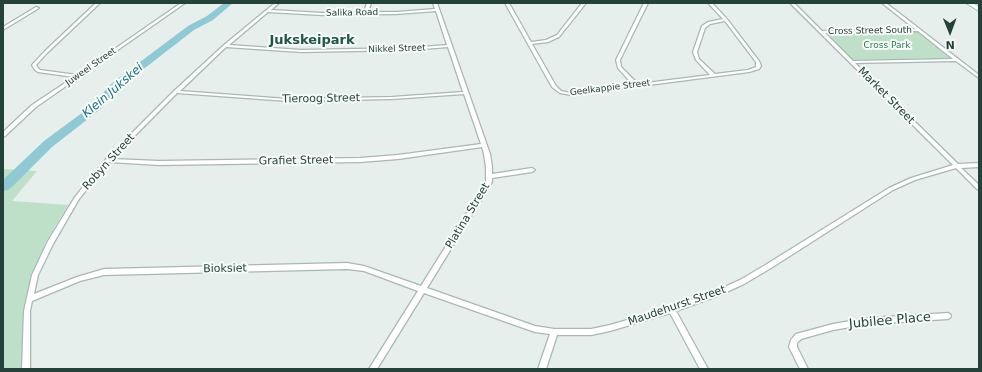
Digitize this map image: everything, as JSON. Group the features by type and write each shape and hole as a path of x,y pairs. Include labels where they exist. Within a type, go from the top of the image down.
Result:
{"street":[{"path":"78,76 39,71 34,65 98,3"},
{"name":"Juweel Street","path":"3,135 27,112 183,3"},
{"name":"Robyn Street","path":"26,369 26,329 29,299 35,274 53,237 85,187 108,160 176,92 225,46 277,3"},
{"path":"366,13 369,3"},
{"name":"Platina Street","path":"373,369 489,182 490,176 487,154 435,3"},
{"name":"Geelkappie Street","path":"507,3 554,86 560,92 571,94 754,70 758,68 759,64 726,20"},
{"path":"529,43 547,41 558,36 584,3"},
{"path":"636,85 620,68 618,60 646,3"},
{"path":"710,3 726,20"},
{"name":"Market Street","path":"792,3 979,188"},
{"path":"884,3 979,77"},
{"path":"969,3 979,9"},
{"path":"3,29 37,8"},
{"name":"Salika Road","path":"268,11 322,14 437,10"},
{"path":"713,75 697,59 695,52 703,27 709,23 726,20"},
{"name":"Cross Street South","path":"821,32 919,30"},
{"name":"Nikkel Street","path":"225,46 301,51 410,49 449,46"},
{"path":"851,62 957,60"},
{"name":"Tieroog Street","path":"176,92 288,100 403,98 465,93"},
{"name":"Grafiet Street","path":"108,160 152,163 365,160 483,145"},
{"name":"Maudehurst Street","path":"423,290 521,325 554,332 582,333 601,330 672,310 742,282 828,230 891,189 913,179 957,166 979,165"},
{"path":"490,176 532,170"},
{"name":"Bioksiet","path":"29,299 79,279 99,273 173,270 353,267 364,269 423,290"},
{"path":"672,310 704,369"},
{"name":"Jubilee Place","path":"804,369 793,347 794,342 799,336 827,328 868,321 948,316"},
{"path":"542,369 554,332"}],"green space":[{"name":"Cross Park","path":"918,32 950,58 853,60 828,34"},
{"path":"3,169 37,171 12,201 68,205 46,241 33,274 26,298 23,328 22,369 3,369"}],"waterway":[{"name":"Klein Jukskei","path":"3,187 48,144 98,106 113,88 124,79 191,28 210,18 229,3"}],"district":[{"name":"Jukskeipark","path":"312,41"}]}
